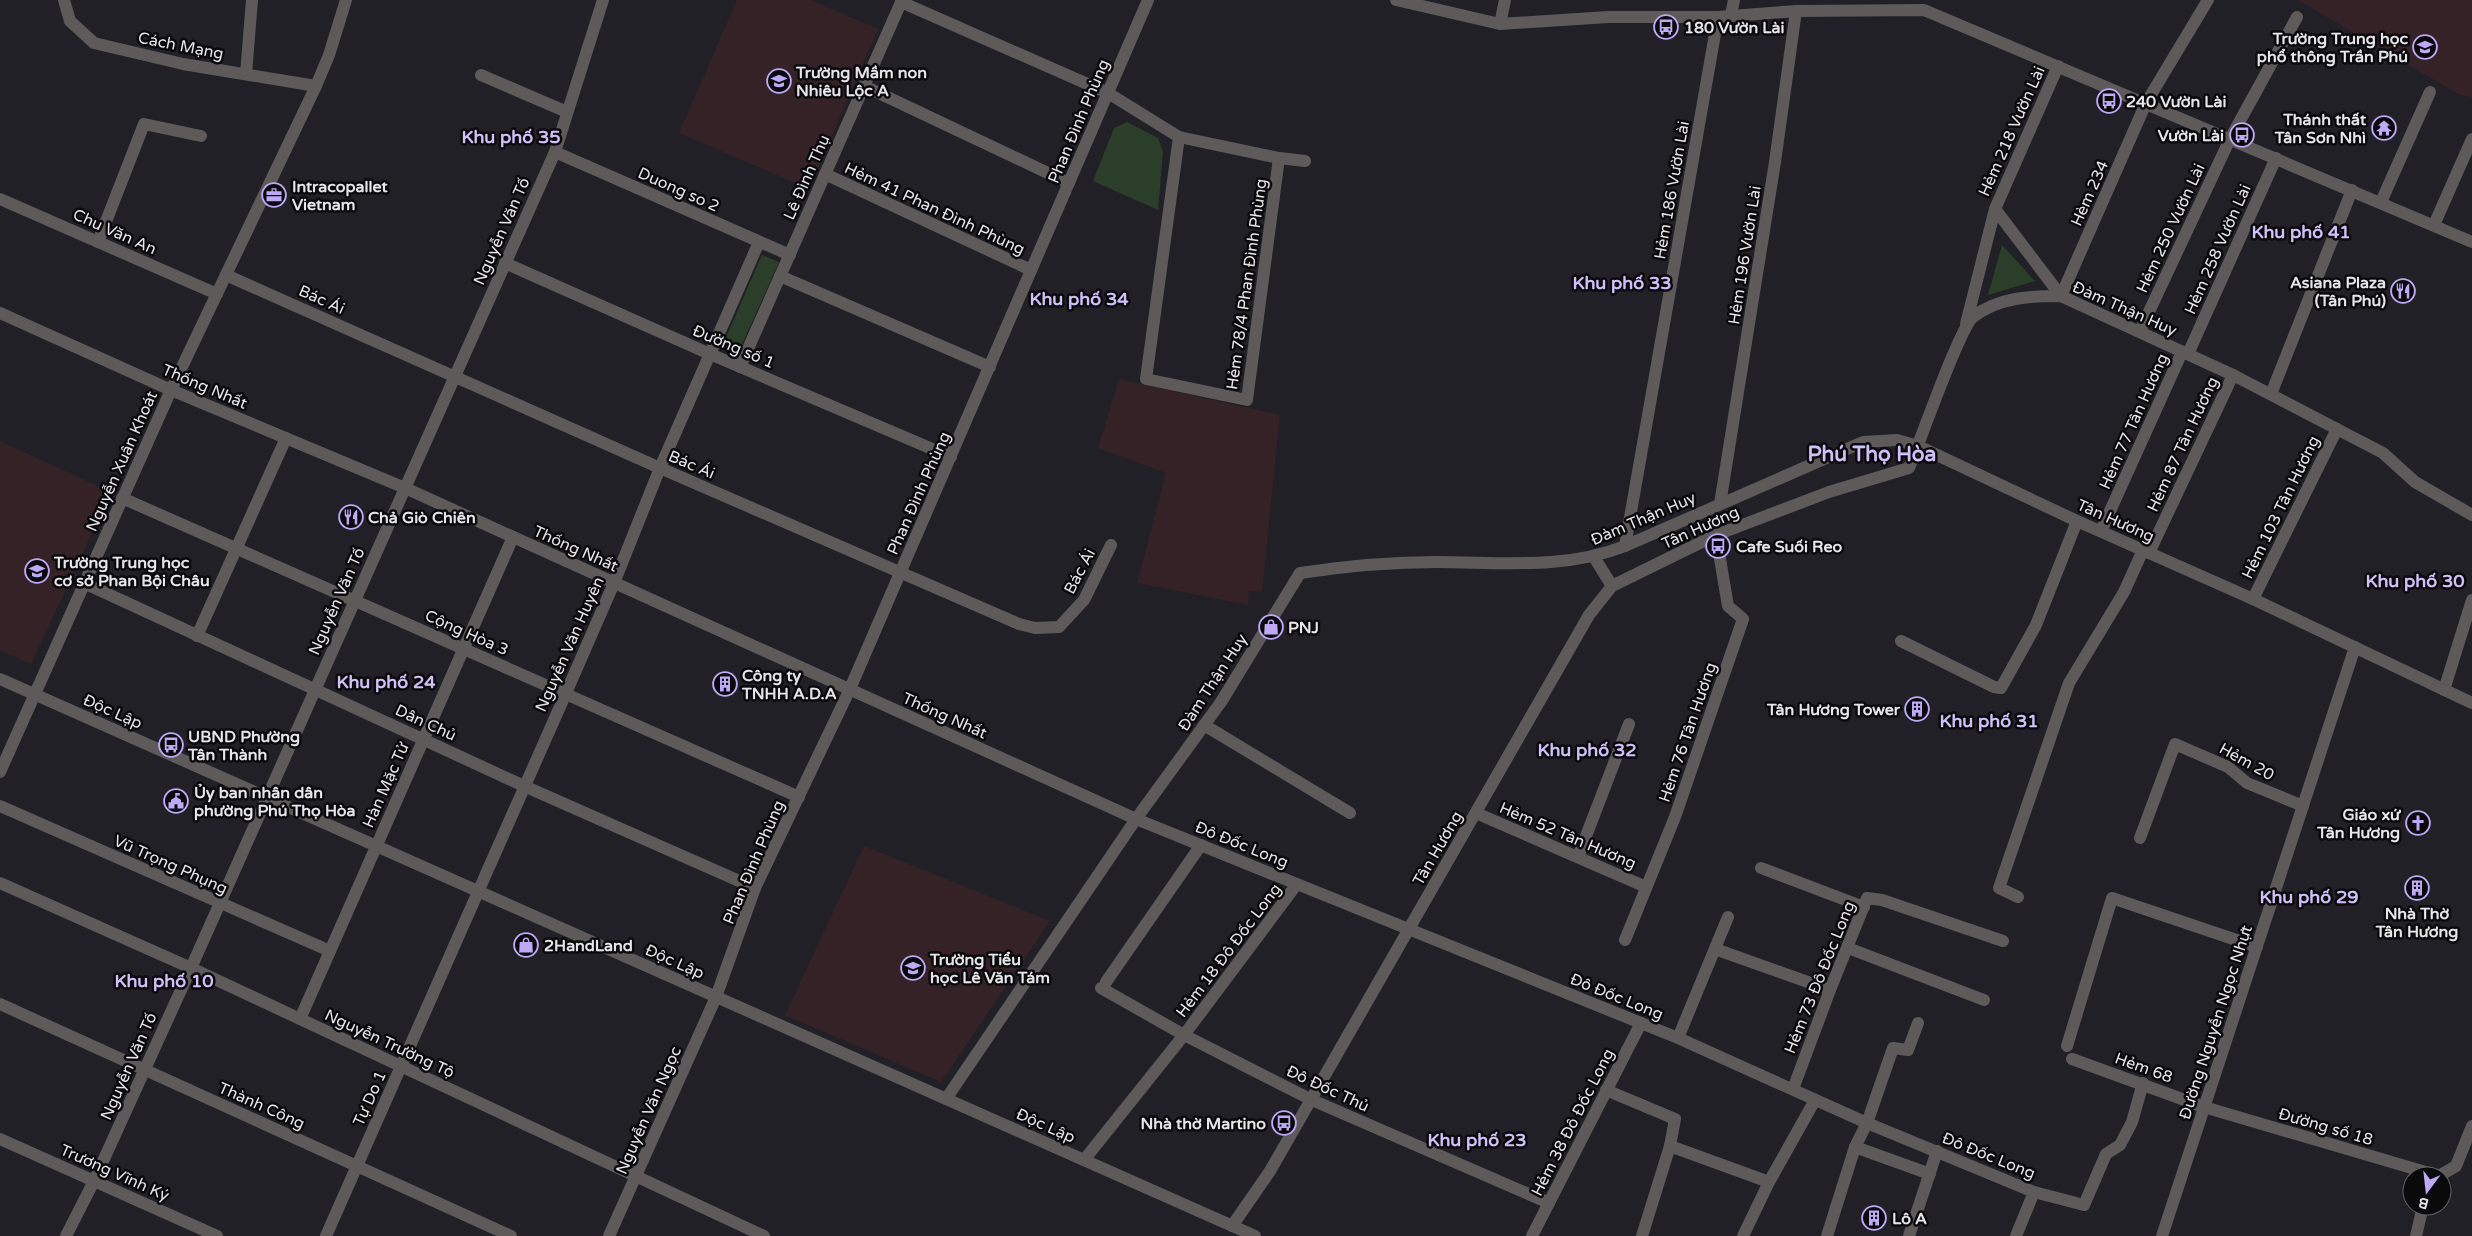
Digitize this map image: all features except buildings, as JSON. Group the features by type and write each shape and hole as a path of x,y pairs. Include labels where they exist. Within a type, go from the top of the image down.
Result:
{"street":[{"name":"Cách Mạng","path":"64,0 70,21 94,43 183,64 316,86"},
{"path":"246,74 252,0"},
{"name":"Nguyễn Xuân Khoát","path":"0,772 171,390 316,86 329,55 346,0"},
{"name":"Nguyễn Văn Tố","path":"66,1236 94,1181 145,1070 555,152 603,0"},
{"name":"Phan Đình Phùng","path":"716,997 756,888 849,691 1148,0"},
{"path":"1396,0 1500,24 1608,17 1724,16 1796,11 1924,10 2472,242"},
{"path":"1500,24 1505,0"},
{"name":"Hẻm 186 Vườn Lài","path":"1624,546 1724,16 1734,0"},
{"name":"Hèm 234","path":"2062,296 2146,103 2208,0"},
{"path":"902,1 1108,93 1179,137 1279,158 1305,161"},
{"name":"Lê Đình Thụ","path":"740,367 902,1"},
{"name":"Hẻm 196 Vườn Lài","path":"1720,504 1776,162 1796,11"},
{"name":"Hẻm 250 Vườn Lài","path":"2140,331 2230,139 2297,17"},
{"name":"Hẻm 218 Vườn Lài","path":"1966,324 1995,209 2058,66"},
{"path":"481,75 567,112"},
{"path":"864,86 1069,183"},
{"path":"2381,202 2430,92"},
{"path":"98,242 144,124 201,136"},
{"name":"Hẻm 78/4 Phan Đình Phùng","path":"1179,137 1146,379 1247,400 1279,158"},
{"path":"2434,225 2472,139"},
{"name":"Duong so 2","path":"555,152 790,255"},
{"name":"Hẻm 258 Vườn Lài","path":"2185,353 2276,158"},
{"name":"Hẻm 41 Phan Đình Phùng","path":"825,174 1031,270"},
{"path":"2271,394 2352,190"},
{"name":"Chu Văn An","path":"0,198 217,294"},
{"name":"Hẻm 218 Vườn Lài","path":"1995,209 2062,296"},
{"name":"Nguyễn Văn Huyên","path":"478,891 566,693 614,582 660,468 759,242"},
{"name":"Đường số 1","path":"505,264 951,457"},
{"name":"Bác Ái","path":"226,275 660,468 901,571 1019,624 1035,628 1059,627 1084,600 1111,545"},
{"path":"780,276 990,367"},
{"name":"Đàm Thận Huy","path":"1966,324 1992,306 2035,296 2062,296 2271,394 2383,453 2415,482 2472,515"},
{"name":"Thống Nhất","path":"0,313 171,390 405,488 849,691 1136,819"},
{"path":"1918,446 1966,324"},
{"name":"Hẻm 77 Tân Hương","path":"2101,530 2185,353"},
{"name":"Hẻm 87 Tân Hương","path":"2018,897 1999,888 2069,683 2124,592 2146,551 2232,375"},
{"name":"Hẻm 103 Tân Hương","path":"2253,599 2337,429"},
{"path":"197,636 286,438"},
{"name":"Đàm Thận Huy","path":"946,1099 1136,819 1204,726 1300,573 1352,565 1557,562 1594,557 1624,546 1863,442 1897,440 1918,446"},
{"name":"Tân Hương","path":"1232,1226 1270,1171 1590,615 1612,586 1716,535 1829,492 1909,468 1918,446 2077,521 2253,599 2472,702"},
{"name":"Cộng Hòa 3","path":"122,498 799,797"},
{"path":"1901,641 1994,687 2001,688 2036,625 2077,521"},
{"name":"Hẻm 76 Tân Hương","path":"1625,940 1676,816 1743,619 1728,606 1716,535"},
{"name":"Hàn Mặc Tử","path":"300,1019 513,537"},
{"path":"1594,557 1612,586"},
{"name":"Dân Chủ","path":"84,583 524,786 756,888"},
{"path":"2444,690 2472,600"},
{"name":"Đường Nguyễn Ngọc Nhựt","path":"2162,1236 2355,647"},
{"name":"Độc Lập","path":"0,679 1255,1236"},
{"path":"1578,856 1629,724"},
{"path":"1204,726 1350,813"},
{"name":"Hẻm 20","path":"2140,838 2175,744 2228,767 2247,783 2303,806"},
{"name":"Vũ Trọng Phụng","path":"0,806 330,951"},
{"name":"Hẻm 52 Tân Hương","path":"1476,813 1646,887"},
{"name":"Đô Đốc Long","path":"1136,819 1678,1038 1867,1123 2034,1192 2084,1205 2106,1154 2120,1145 2132,1122 2143,1083"},
{"name":"Đô Đốc Thủ","path":"1201,845 1104,985 1184,1035 1312,1100 1548,1203"},
{"path":"1761,868 1864,907"},
{"name":"Nguyễn Trường Tộ","path":"0,883 191,968 764,1236"},
{"name":"Hẻm 18 Đô Đốc Long","path":"1084,1160 1184,1035 1297,884"},
{"name":"Tự Do 1","path":"326,1236 478,891"},
{"name":"Hẻm 73 Đô Đốc Long","path":"1793,1089 1867,898 1882,900 2004,941"},
{"path":"2067,1046 2112,898 2257,947"},
{"path":"1678,1038 1728,917"},
{"path":"1848,948 1984,1000"},
{"path":"1715,949 1830,990"},
{"name":"Nguyễn Văn Ngọc","path":"609,1236 716,997"},
{"name":"Thành Công","path":"0,1004 511,1236"},
{"name":"Hẻm 38 Đô Đốc Long","path":"1532,1236 1641,1023"},
{"path":"1827,1236 1855,1147 1867,1123 1892,1048 1908,1050 1918,1023"},
{"name":"Hẻm 68","path":"2072,1060 2143,1083 2204,1107"},
{"path":"1606,1090 1675,1119 1670,1146 1642,1236"},
{"path":"1743,1236 1770,1182 1816,1100"},
{"name":"Đường số 18","path":"2204,1107 2405,1166"},
{"path":"2452,1168 2456,1166 2472,1126"},
{"name":"Trương Vĩnh Ký","path":"0,1139 217,1236"},
{"path":"1670,1146 1770,1182"},
{"path":"1855,1147 1930,1174"},
{"path":"1909,1236 1937,1151"},
{"path":"2016,1236 2034,1192"},
{"path":"2416,1236 2421,1216"}],"shaded area":[{"name":"Trường Mầm non Nhiêu Lộc A","path":"737,0 811,0 878,29 809,189 679,133"},
{"name":"Trường Trung học phổ thông Trần Phú","path":"2298,0 2472,0 2472,98 2458,94"},
{"path":"1119,379 1280,415 1262,592 1249,591 1248,605 1137,583 1166,473 1098,448"},
{"name":"Trường Trung học cơ sở Phan Bội Châu","path":"0,441 111,492 31,664 0,650"},
{"name":"Trường Tiểu học Lê Văn Tám","path":"864,846 1050,921 941,1082 785,1015"}],"green space":[{"path":"1127,122 1158,138 1163,152 1158,210 1093,181 1114,128"},
{"path":"2002,245 2035,281 1988,295"},
{"path":"762,255 779,262 740,349 724,342"}],"place":[{"name":"180 Vườn Lài","path":"1666,27"},
{"name":"Trường Trung học phổ thông Trần Phú","path":"2425,47"},
{"name":"Trường Mầm non Nhiêu Lộc A","path":"779,81"},
{"name":"240 Vườn Lài","path":"2109,101"},
{"name":"Thánh thất Tân Sơn Nhì","path":"2384,128"},
{"name":"Vườn Lài","path":"2242,135"},
{"name":"Intracopallet Vietnam","path":"274,195"},
{"name":"Asiana Plaza (Tân Phú)","path":"2403,291"},
{"name":"Chả Giò Chiên","path":"351,517"},
{"name":"Cafe Suối Reo","path":"1718,546"},
{"name":"Trường Trung học cơ sở Phan Bội Châu","path":"37,571"},
{"name":"PNJ","path":"1271,627"},
{"name":"Công ty TNHH A.D.A","path":"725,684"},
{"name":"Tân Hương Tower","path":"1917,709"},
{"name":"UBND Phường Tân Thành","path":"171,745"},
{"name":"Ủy ban nhân dân phường Phú Thọ Hòa","path":"176,801"},
{"name":"Giáo xứ Tân Hương","path":"2418,823"},
{"name":"Nhà Thờ Tân Hương","path":"2417,888"},
{"name":"2HandLand","path":"526,945"},
{"name":"Trường Tiểu học Lê Văn Tám","path":"913,968"},
{"name":"Nhà thờ Martino","path":"1284,1123"},
{"name":"Lô A","path":"1874,1218"}],"district":[{"name":"Khu phố 35","path":"511,137"},
{"name":"Khu phố 41","path":"2301,232"},
{"name":"Khu phố 33","path":"1622,283"},
{"name":"Khu phố 34","path":"1079,299"},
{"name":"Phú Thọ Hòa","path":"1872,454"},
{"name":"Khu phố 30","path":"2415,581"},
{"name":"Khu phố 24","path":"386,682"},
{"name":"Khu phố 31","path":"1989,721"},
{"name":"Khu phố 32","path":"1587,750"},
{"name":"Khu phố 29","path":"2309,897"},
{"name":"Khu phố 10","path":"164,981"},
{"name":"Khu phố 23","path":"1477,1140"}]}
